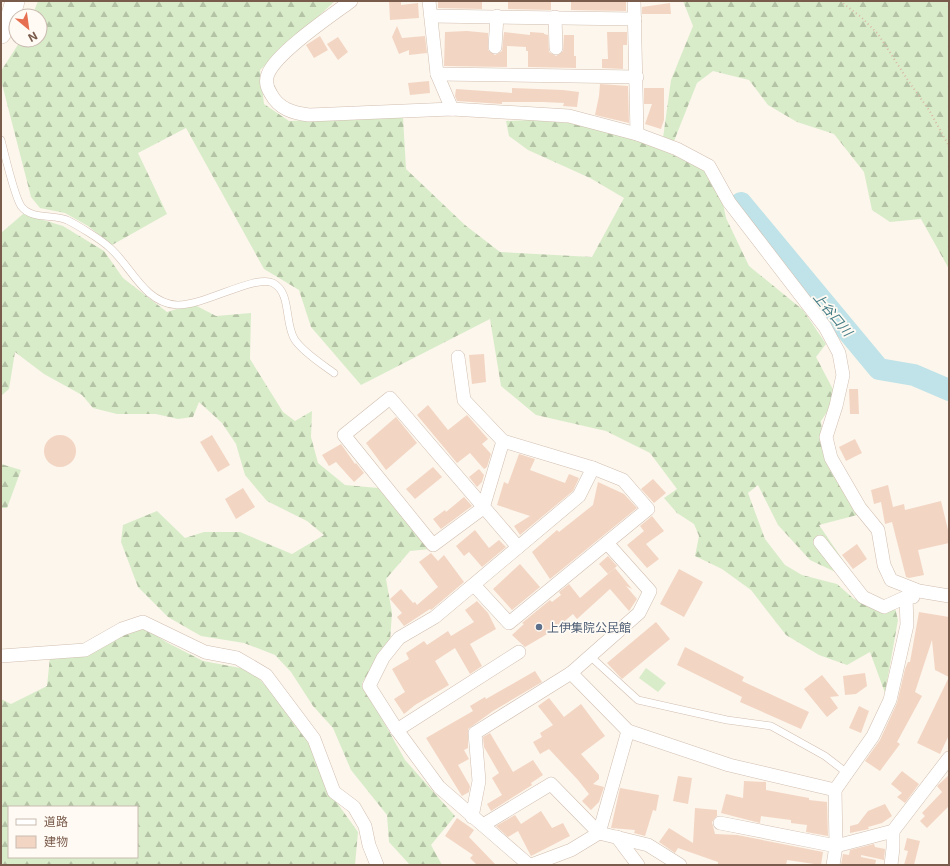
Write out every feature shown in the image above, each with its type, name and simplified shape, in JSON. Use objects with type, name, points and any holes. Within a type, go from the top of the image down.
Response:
[{"type":"main road","points":[[1,34],[10,18],[15,1]]},
{"type":"street","points":[[351,1],[306,35],[272,67],[268,74],[266,83],[272,97],[278,104],[287,110],[309,115],[452,108],[569,116],[637,134],[677,150],[709,166],[730,202],[825,328],[839,353],[843,375],[836,406],[826,437],[831,458],[860,508],[878,530],[884,565],[891,580],[919,591],[949,597]]},
{"type":"street","points":[[429,1],[437,74],[452,108]]},
{"type":"street","points":[[634,1],[637,134]]},
{"type":"street","points":[[431,16],[634,19]]},
{"type":"street","points":[[495,47],[498,16]]},
{"type":"street","points":[[555,18],[556,48]]},
{"type":"street","points":[[437,74],[636,77]]},
{"type":"street","points":[[458,357],[464,400],[503,441],[592,468],[623,480],[648,509],[509,623],[474,585]]},
{"type":"street","points":[[503,441],[482,508],[433,544],[344,435],[390,398],[482,508],[518,547]]},
{"type":"street","points":[[592,468],[579,496],[435,617],[400,638],[383,658],[369,686],[396,730],[439,787],[472,817],[530,865],[571,850],[599,833],[628,731]]},
{"type":"street","points":[[820,542],[863,597],[884,606],[906,597],[949,597]]},
{"type":"street","points":[[472,817],[480,781],[474,733],[571,673],[591,657],[639,613],[650,590],[607,544]]},
{"type":"street","points":[[833,865],[836,846],[835,790],[873,736],[890,700],[907,625],[906,597]]},
{"type":"street","points":[[1,656],[85,650],[122,629],[143,622],[204,652],[237,658],[266,675],[314,739],[334,792],[354,807],[366,826],[369,845],[377,865]]},
{"type":"street","points":[[396,730],[519,652]]},
{"type":"street","points":[[571,673],[628,731],[729,765],[835,790]]},
{"type":"street","points":[[891,865],[893,831],[949,758]]},
{"type":"street","points":[[483,825],[551,784],[599,833],[648,845],[680,865]]},
{"type":"street","points":[[720,823],[836,846],[893,831]]},
{"type":"street","points":[[617,837],[638,865]]},
{"type":"lane","points":[[1,140],[21,207],[29,213],[66,220],[110,248],[134,279],[158,299],[167,304],[179,305],[205,301],[255,282],[266,281],[273,283],[280,288],[284,295],[289,327],[295,340],[334,374]]},
{"type":"lane","points":[[591,657],[638,700],[727,720],[771,726],[825,756],[847,773]]},
{"type":"path","points":[[840,1],[861,16],[878,34],[929,110],[949,146]]},
{"type":"green space","points":[[38,1],[335,1],[260,70],[264,104],[289,121],[403,117],[406,169],[465,225],[500,252],[592,257],[624,198],[590,178],[528,150],[509,136],[506,121],[531,120],[570,123],[619,135],[652,145],[706,171],[720,189],[726,218],[749,266],[803,310],[826,344],[816,357],[837,397],[821,421],[824,455],[857,515],[819,525],[849,569],[846,577],[810,560],[778,525],[758,485],[748,493],[765,539],[785,565],[802,575],[837,584],[854,599],[873,604],[894,604],[898,620],[885,693],[870,652],[847,665],[819,655],[786,635],[751,590],[722,569],[695,556],[699,536],[694,524],[677,513],[664,498],[677,489],[650,453],[606,431],[536,415],[501,386],[490,319],[361,385],[311,327],[299,290],[264,269],[186,128],[138,153],[167,214],[112,245],[88,226],[65,213],[40,208],[31,197],[1,80],[1,71],[16,48],[48,48],[48,8],[35,8]]},
{"type":"green space","points":[[683,1],[949,1],[949,269],[921,219],[890,222],[872,210],[864,172],[834,134],[797,122],[768,105],[749,80],[713,71],[697,83],[674,141],[663,138],[671,80],[693,26]]},
{"type":"green space","points":[[23,214],[63,226],[104,251],[123,278],[167,312],[193,304],[216,316],[251,313],[250,359],[283,412],[295,421],[312,411],[311,437],[318,463],[345,485],[378,488],[430,549],[410,551],[386,579],[392,613],[390,641],[362,683],[405,760],[455,816],[431,845],[442,865],[410,865],[389,842],[387,815],[351,770],[333,728],[313,706],[291,672],[275,655],[244,643],[201,636],[168,617],[138,587],[121,542],[123,525],[157,511],[185,538],[204,532],[240,532],[292,554],[324,535],[307,521],[267,501],[245,475],[236,444],[222,423],[199,402],[193,417],[178,419],[156,414],[117,414],[93,408],[82,395],[44,374],[15,352],[9,389],[1,396],[1,233]]},
{"type":"green space","points":[[1,464],[21,470],[7,508],[1,508]]},
{"type":"green space","points":[[144,628],[168,643],[203,661],[251,670],[293,715],[319,762],[327,789],[358,832],[355,865],[1,865],[1,699],[11,704],[47,686],[50,657]]},
{"type":"green space","points":[[646,668],[666,683],[658,692],[639,678]]},
{"type":"building","points":[[389,1],[401,1],[401,5],[418,3],[419,18],[390,20]]},
{"type":"building","points":[[438,1],[482,1],[482,9],[438,8]]},
{"type":"building","points":[[508,1],[551,2],[551,10],[508,9]]},
{"type":"building","points":[[571,1],[626,1],[626,11],[571,10]]},
{"type":"building","points":[[670,3],[671,14],[642,14],[642,7]]},
{"type":"building","points":[[397,26],[402,38],[425,36],[427,53],[409,55],[409,50],[399,54],[392,37]]},
{"type":"building","points":[[467,31],[488,33],[488,50],[495,55],[502,51],[504,32],[530,35],[530,32],[544,33],[548,35],[549,52],[556,56],[563,51],[564,35],[574,35],[574,56],[576,56],[576,68],[528,67],[528,51],[526,51],[526,47],[507,46],[507,67],[444,66],[445,32]]},
{"type":"building","points":[[607,32],[627,32],[627,45],[623,45],[623,69],[602,68],[602,59],[608,59]]},
{"type":"building","points":[[320,36],[328,50],[314,58],[306,45]]},
{"type":"building","points":[[338,37],[348,52],[338,60],[327,44]]},
{"type":"building","points":[[429,81],[430,93],[410,95],[408,83]]},
{"type":"building","points":[[600,84],[628,86],[629,123],[595,115]]},
{"type":"building","points":[[512,88],[579,92],[577,107],[563,106],[564,103],[502,102],[502,104],[457,101],[455,96],[456,89],[512,93]]},
{"type":"building","points":[[644,88],[664,88],[664,120],[661,129],[645,124],[652,104],[644,104]]},
{"type":"building","points":[[484,354],[486,382],[472,384],[469,355]]},
{"type":"building","points":[[849,389],[858,389],[859,414],[850,414]]},
{"type":"building","points":[[428,405],[448,430],[467,415],[488,439],[482,444],[491,454],[487,467],[484,469],[470,453],[457,463],[417,415]]},
{"type":"building","points":[[396,417],[417,443],[386,470],[366,443]]},
{"type":"building","points":[[57,435],[63,435],[73,442],[76,451],[75,457],[69,464],[63,467],[57,467],[47,460],[44,454],[44,448],[51,438]]},
{"type":"building","points":[[212,435],[230,465],[218,472],[200,442]]},
{"type":"building","points":[[855,439],[862,453],[846,461],[839,447]]},
{"type":"building","points":[[341,444],[355,464],[356,463],[364,473],[354,482],[336,462],[329,466],[322,455]]},
{"type":"building","points":[[519,454],[535,459],[530,470],[565,483],[569,474],[579,478],[573,491],[520,535],[514,526],[530,516],[497,505],[504,482],[508,484]]},
{"type":"building","points":[[433,467],[442,477],[415,499],[406,489]]},
{"type":"building","points":[[479,469],[484,475],[482,482],[477,487],[469,477]]},
{"type":"building","points":[[653,479],[666,493],[654,503],[641,489]]},
{"type":"building","points":[[598,482],[624,494],[637,508],[550,579],[532,552],[557,530],[559,532],[593,505]]},
{"type":"building","points":[[888,485],[893,507],[904,504],[905,510],[941,501],[949,534],[949,543],[918,550],[924,575],[909,578],[906,577],[892,522],[885,524],[881,502],[874,504],[871,490]]},
{"type":"building","points":[[243,488],[255,507],[236,519],[225,499]]},
{"type":"building","points":[[464,497],[472,506],[441,529],[433,519],[445,510],[446,512]]},
{"type":"building","points":[[652,516],[664,531],[646,544],[659,559],[647,568],[627,545],[644,531],[640,526]]},
{"type":"building","points":[[475,530],[489,548],[499,540],[506,547],[482,567],[469,552],[464,556],[456,546]]},
{"type":"building","points":[[857,544],[867,559],[853,569],[842,555]]},
{"type":"building","points":[[431,553],[438,561],[444,555],[464,582],[431,610],[430,609],[404,626],[397,617],[402,613],[390,599],[401,589],[413,603],[415,602],[417,605],[438,587],[419,562]]},
{"type":"building","points":[[608,556],[617,566],[608,574],[599,564]]},
{"type":"building","points":[[520,564],[540,587],[512,610],[493,589]]},
{"type":"building","points":[[615,568],[632,589],[626,586],[637,599],[629,611],[610,589],[577,619],[573,614],[554,630],[525,647],[512,635],[524,624],[522,623],[550,600],[552,602],[561,595],[559,592],[569,584],[580,598]]},
{"type":"building","points":[[679,569],[703,582],[684,617],[660,604]]},
{"type":"building","points":[[477,601],[488,613],[496,629],[470,644],[482,666],[470,674],[455,648],[435,661],[449,685],[415,705],[404,714],[394,699],[405,692],[392,669],[409,659],[406,653],[424,641],[427,645],[448,631],[451,636],[474,622],[465,610]]},
{"type":"building","points":[[919,612],[949,617],[949,677],[935,670],[932,640],[915,692],[922,696],[897,742],[900,744],[880,771],[865,761],[880,740],[897,703],[905,669],[908,662],[910,662]]},
{"type":"building","points":[[656,622],[670,639],[622,679],[607,663]]},
{"type":"building","points":[[685,647],[744,677],[742,681],[809,712],[801,729],[740,702],[742,697],[677,665]]},
{"type":"building","points":[[535,671],[542,682],[493,711],[468,729],[468,748],[464,750],[469,759],[458,765],[470,786],[469,792],[462,796],[426,738],[473,711],[470,706],[485,697],[486,699]]},
{"type":"building","points":[[865,673],[867,686],[856,694],[845,695],[843,676]]},
{"type":"building","points":[[822,675],[839,696],[830,697],[838,708],[827,717],[804,689]]},
{"type":"building","points":[[949,677],[949,735],[940,754],[917,743]]},
{"type":"building","points":[[549,698],[564,717],[581,704],[605,736],[581,754],[599,775],[599,779],[593,784],[604,787],[599,802],[591,810],[582,801],[589,794],[578,780],[549,749],[540,754],[533,742],[542,737],[540,733],[553,725],[538,706]]},
{"type":"building","points":[[859,706],[869,711],[861,733],[849,728]]},
{"type":"building","points":[[490,733],[513,772],[533,760],[543,775],[531,783],[532,785],[491,811],[487,804],[502,795],[492,778],[499,773],[484,747],[483,737]]},
{"type":"building","points":[[902,771],[919,784],[905,803],[897,797],[902,793],[891,784]]},
{"type":"building","points":[[949,775],[949,806],[927,828],[920,821],[925,816],[922,813],[942,792],[937,786]]},
{"type":"building","points":[[678,776],[692,778],[688,804],[673,801]]},
{"type":"building","points":[[744,781],[766,782],[766,790],[809,798],[809,800],[827,802],[828,836],[806,832],[807,825],[791,823],[791,820],[761,816],[760,823],[721,813],[726,794],[743,798]]},
{"type":"building","points":[[620,788],[659,795],[656,811],[653,810],[645,836],[634,833],[635,830],[611,828]]},
{"type":"building","points":[[885,804],[892,816],[882,823],[868,827],[869,829],[850,833],[850,826],[858,824],[868,811]]},
{"type":"building","points":[[695,808],[717,810],[717,816],[712,822],[715,834],[737,835],[823,852],[821,865],[787,860],[786,865],[718,865],[718,862],[678,848],[675,853],[659,842],[669,828],[693,843]]},
{"type":"building","points":[[541,811],[552,828],[563,823],[570,836],[531,856],[518,831],[508,837],[496,826],[515,815],[521,824]]},
{"type":"building","points":[[457,818],[474,830],[469,837],[496,865],[477,865],[470,858],[473,855],[445,836]]},
{"type":"building","points":[[907,838],[920,841],[914,865],[904,865],[908,851],[904,850]]},
{"type":"building","points":[[874,844],[875,847],[885,849],[884,860],[861,855],[861,857],[876,860],[875,865],[841,865],[843,854],[849,855],[850,850]]},
{"type":"waterway","name":"上谷口川","points":[[741,203],[879,369],[914,375],[949,390]]},
{"type":"place","name":"上伊集院公民館","points":[[539,627]]}]
